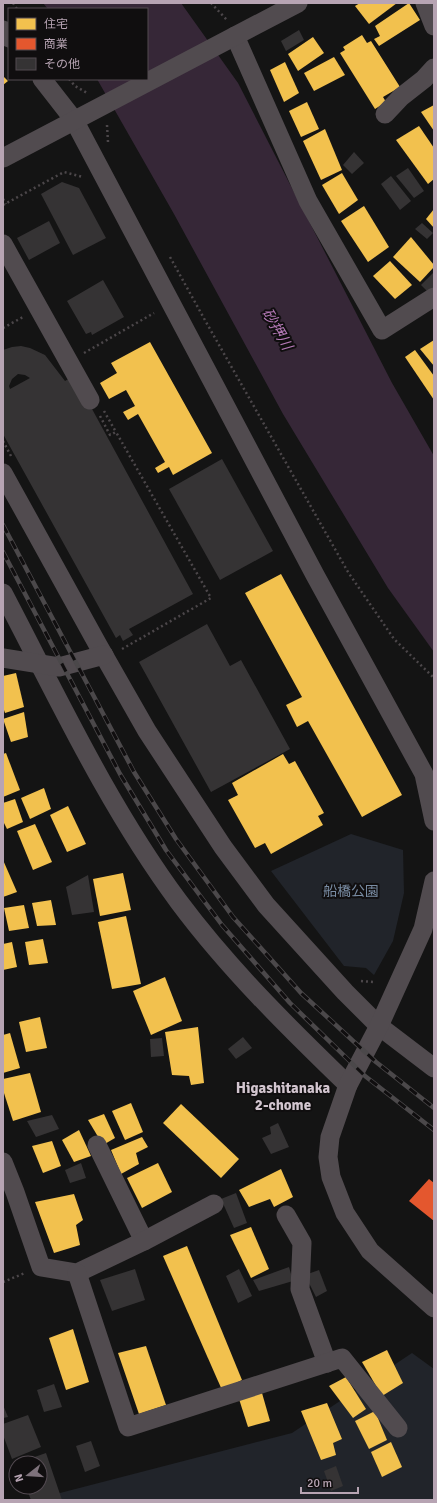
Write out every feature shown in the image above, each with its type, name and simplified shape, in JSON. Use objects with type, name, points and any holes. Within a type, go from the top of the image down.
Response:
[{"type":"street","points":[[148,73],[228,33],[298,3]]},
{"type":"street","points":[[426,3],[434,26]]},
{"type":"street","points":[[228,33],[308,201],[382,330],[434,297]]},
{"type":"street","points":[[385,114],[434,68]]},
{"type":"street","points":[[43,80],[74,120],[315,575],[424,774],[434,822]]},
{"type":"street","points":[[3,158],[74,120],[94,100],[134,80]]},
{"type":"street","points":[[3,244],[95,402]]},
{"type":"street","points":[[3,473],[110,653],[147,731],[223,847],[266,904],[345,992],[379,1026],[434,1068]]},
{"type":"street","points":[[3,593],[79,742],[130,831],[179,902],[226,961],[290,1029],[348,1085]]},
{"type":"street","points":[[3,658],[59,667],[110,653]]},
{"type":"street","points":[[434,881],[423,929],[379,1026],[348,1085],[330,1138],[328,1157],[331,1177],[345,1213],[370,1251],[434,1308]]},
{"type":"street","points":[[97,1145],[144,1241]]},
{"type":"street","points":[[3,1162],[15,1192],[40,1267],[77,1273],[144,1241],[214,1204]]},
{"type":"street","points":[[286,1215],[302,1243],[300,1289],[327,1363]]},
{"type":"street","points":[[77,1273],[128,1427],[342,1358],[398,1428]]},
{"type":"path","points":[[210,3],[228,33]]},
{"type":"path","points":[[70,80],[75,86],[94,100]]},
{"type":"path","points":[[107,125],[108,146]]},
{"type":"path","points":[[3,198],[5,205],[64,172],[88,179]]},
{"type":"path","points":[[169,255],[348,572],[394,639],[434,678]]},
{"type":"path","points":[[82,354],[157,311]]},
{"type":"path","points":[[95,402],[116,432],[210,598],[110,653]]},
{"type":"path","points":[[106,427],[110,435],[116,432]]},
{"type":"path","points":[[355,980],[374,982]]},
{"type":"green space","name":"船橋公園","points":[[351,834],[403,850],[404,893],[393,941],[374,975],[366,968],[344,966],[271,871]]},
{"type":"green space","points":[[412,1353],[434,1369],[434,1500],[33,1500],[292,1433]]},
{"type":"water","name":"砂押川","points":[[43,3],[181,3],[238,83],[392,383],[434,456],[434,652],[388,588],[283,414],[174,214],[98,80],[148,80],[148,8],[47,8]]},
{"type":"building: 住宅","points":[[360,3],[397,3],[369,24],[355,6]]},
{"type":"building: 住宅","points":[[409,3],[420,20],[379,46],[374,39],[380,36],[375,26]]},
{"type":"building: 住宅","points":[[362,35],[367,43],[371,41],[400,87],[383,97],[386,102],[375,109],[340,53],[345,50],[343,47]]},
{"type":"building: 住宅","points":[[313,37],[324,53],[298,71],[288,54]]},
{"type":"building: 住宅","points":[[334,57],[345,75],[314,91],[304,73]]},
{"type":"building: 住宅","points":[[285,62],[299,93],[284,102],[270,70]]},
{"type":"building: 住宅","points":[[3,76],[8,81],[3,85]]},
{"type":"building: 住宅","points":[[307,102],[319,129],[301,137],[289,111]]},
{"type":"building: 住宅","points":[[434,105],[434,131],[421,112]]},
{"type":"building: 住宅","points":[[419,126],[434,148],[434,179],[428,184],[396,140]]},
{"type":"building: 住宅","points":[[325,129],[342,170],[321,180],[303,141]]},
{"type":"building: 住宅","points":[[342,173],[358,200],[339,214],[322,185]]},
{"type":"building: 住宅","points":[[364,206],[389,247],[368,262],[341,221]]},
{"type":"building: 住宅","points":[[434,209],[434,228],[426,219]]},
{"type":"building: 住宅","points":[[411,237],[434,265],[434,267],[420,282],[393,257]]},
{"type":"building: 住宅","points":[[390,261],[412,285],[395,299],[373,276]]},
{"type":"building: 住宅","points":[[434,340],[434,366],[420,349]]},
{"type":"building: 住宅","points":[[150,342],[212,453],[173,475],[169,467],[158,473],[155,468],[165,462],[138,414],[128,420],[123,412],[135,406],[126,390],[109,399],[100,383],[117,373],[111,363]]},
{"type":"building: 住宅","points":[[415,350],[434,376],[434,400],[405,357]]},
{"type":"building: 住宅","points":[[281,574],[402,795],[362,817],[308,721],[297,727],[286,705],[302,697],[245,593]]},
{"type":"building: 住宅","points":[[16,673],[24,707],[5,713],[3,707],[3,676]]},
{"type":"building: 住宅","points":[[24,712],[28,737],[11,742],[3,719]]},
{"type":"building: 住宅","points":[[6,753],[20,790],[3,797],[3,754]]},
{"type":"building: 住宅","points":[[283,754],[289,764],[295,761],[324,813],[318,816],[323,825],[271,854],[265,843],[255,848],[228,800],[238,795],[232,783]]},
{"type":"building: 住宅","points":[[44,788],[51,809],[30,819],[21,798]]},
{"type":"building: 住宅","points":[[15,799],[23,822],[7,829],[3,821],[3,803]]},
{"type":"building: 住宅","points":[[68,806],[86,844],[67,852],[50,815]]},
{"type":"building: 住宅","points":[[35,824],[52,862],[33,870],[17,831]]},
{"type":"building: 住宅","points":[[3,860],[17,892],[3,897]]},
{"type":"building: 住宅","points":[[123,873],[131,910],[100,916],[93,879]]},
{"type":"building: 住宅","points":[[51,900],[56,925],[37,926],[32,903]]},
{"type":"building: 住宅","points":[[24,905],[29,928],[9,931],[4,908]]},
{"type":"building: 住宅","points":[[126,916],[141,984],[112,989],[98,922]]},
{"type":"building: 住宅","points":[[43,939],[48,963],[29,965],[25,942]]},
{"type":"building: 住宅","points":[[12,942],[17,967],[3,970],[3,944]]},
{"type":"building: 住宅","points":[[165,977],[182,1021],[151,1035],[133,991]]},
{"type":"building: 住宅","points":[[40,1017],[47,1048],[26,1052],[19,1022]]},
{"type":"building: 住宅","points":[[198,1027],[204,1083],[191,1085],[189,1076],[172,1075],[165,1032]]},
{"type":"building: 住宅","points":[[10,1033],[20,1068],[3,1073],[3,1035]]},
{"type":"building: 住宅","points":[[30,1073],[41,1112],[13,1121],[3,1090],[3,1079]]},
{"type":"building: 住宅","points":[[131,1103],[143,1132],[125,1140],[112,1111]]},
{"type":"building: 住宅","points":[[181,1104],[239,1159],[221,1178],[163,1123]]},
{"type":"building: 住宅","points":[[104,1114],[115,1138],[103,1145],[88,1120]]},
{"type":"building: 住宅","points":[[79,1130],[91,1156],[74,1162],[62,1140]]},
{"type":"building: 住宅","points":[[142,1137],[148,1147],[136,1153],[139,1164],[121,1174],[111,1150]]},
{"type":"building: 住宅","points":[[52,1141],[61,1166],[43,1173],[32,1146]]},
{"type":"building: 住宅","points":[[158,1163],[172,1192],[142,1208],[127,1178]]},
{"type":"building: 住宅","points":[[281,1169],[293,1197],[274,1207],[270,1199],[249,1207],[239,1190]]},
{"type":"building: 住宅","points":[[74,1194],[83,1220],[76,1225],[80,1245],[54,1253],[35,1202]]},
{"type":"building: 住宅","points":[[251,1227],[269,1269],[251,1278],[230,1235]]},
{"type":"building: 住宅","points":[[187,1246],[242,1380],[222,1390],[163,1256]]},
{"type":"building: 住宅","points":[[73,1329],[89,1382],[66,1390],[49,1338]]},
{"type":"building: 住宅","points":[[146,1346],[166,1405],[139,1414],[118,1353]]},
{"type":"building: 住宅","points":[[387,1350],[403,1383],[382,1396],[362,1362]]},
{"type":"building: 住宅","points":[[346,1377],[366,1409],[353,1418],[329,1386]]},
{"type":"building: 住宅","points":[[262,1393],[270,1421],[248,1427],[239,1399]]},
{"type":"building: 住宅","points":[[327,1403],[342,1439],[333,1443],[336,1455],[321,1460],[301,1411]]},
{"type":"building: 住宅","points":[[375,1411],[387,1440],[369,1449],[355,1421]]},
{"type":"building: 住宅","points":[[391,1442],[402,1467],[382,1477],[371,1452]]},
{"type":"building: 商業","points":[[429,1179],[434,1183],[434,1221],[409,1201]]},
{"type":"building: その他","points":[[299,30],[304,40],[286,51],[281,41]]},
{"type":"building: その他","points":[[354,152],[364,163],[352,174],[343,165]]},
{"type":"building: その他","points":[[408,168],[424,191],[414,198],[396,176]]},
{"type":"building: その他","points":[[391,176],[411,201],[400,210],[381,184]]},
{"type":"building: その他","points":[[62,182],[79,188],[106,238],[73,255],[41,194]]},
{"type":"building: その他","points":[[49,221],[60,243],[29,260],[17,238]]},
{"type":"building: その他","points":[[422,223],[433,233],[427,239],[415,229]]},
{"type":"building: その他","points":[[434,272],[434,292],[431,295],[421,285]]},
{"type":"building: その他","points":[[103,280],[124,317],[92,335],[91,332],[86,334],[67,301]]},
{"type":"building: その他","points":[[21,346],[30,348],[45,355],[65,381],[74,376],[193,594],[129,629],[133,635],[123,641],[120,635],[116,638],[3,434],[3,350]],"holes":[[[18,374],[25,375],[30,378],[10,389],[9,386],[12,379]]]},
{"type":"building: その他","points":[[222,459],[273,551],[220,580],[169,489]]},
{"type":"building: その他","points":[[207,624],[230,666],[241,660],[290,749],[211,792],[139,662]]},
{"type":"building: その他","points":[[88,875],[94,912],[72,915],[66,887]]},
{"type":"building: その他","points":[[243,1037],[252,1048],[236,1059],[228,1049]]},
{"type":"building: その他","points":[[162,1038],[164,1056],[151,1057],[150,1039]]},
{"type":"building: その他","points":[[52,1115],[59,1129],[36,1137],[27,1121]]},
{"type":"building: その他","points":[[278,1123],[289,1147],[271,1154],[262,1138],[271,1134],[270,1127]]},
{"type":"building: その他","points":[[81,1163],[86,1178],[70,1183],[65,1170]]},
{"type":"building: その他","points":[[236,1193],[247,1223],[234,1228],[221,1199]]},
{"type":"building: その他","points":[[289,1267],[293,1281],[259,1291],[253,1280]]},
{"type":"building: その他","points":[[135,1269],[145,1300],[112,1311],[100,1280]]},
{"type":"building: その他","points":[[239,1269],[252,1296],[238,1303],[226,1276]]},
{"type":"building: その他","points":[[319,1270],[327,1291],[316,1297],[305,1275]]},
{"type":"building: その他","points":[[54,1384],[62,1407],[44,1412],[37,1390]]},
{"type":"building: その他","points":[[3,1405],[8,1417],[3,1418]]},
{"type":"building: その他","points":[[28,1415],[41,1447],[22,1455],[10,1455],[3,1435],[3,1424]]},
{"type":"building: その他","points":[[91,1441],[100,1466],[85,1472],[76,1446]]},
{"type":"building: その他","points":[[48,1459],[62,1500],[31,1500],[29,1495],[48,1495]]},
{"type":"building: その他","points":[[336,1466],[343,1486],[331,1491],[324,1471]]},
{"type":"railway","points":[[3,525],[134,772],[176,839],[233,917],[301,993],[376,1062],[434,1108]]},
{"type":"railway","points":[[3,552],[120,774],[166,850],[222,925],[290,1003],[365,1076],[434,1130]]},
{"type":"district","name":"Higashitanaka 2-chome","points":[[283,1096]]}]
